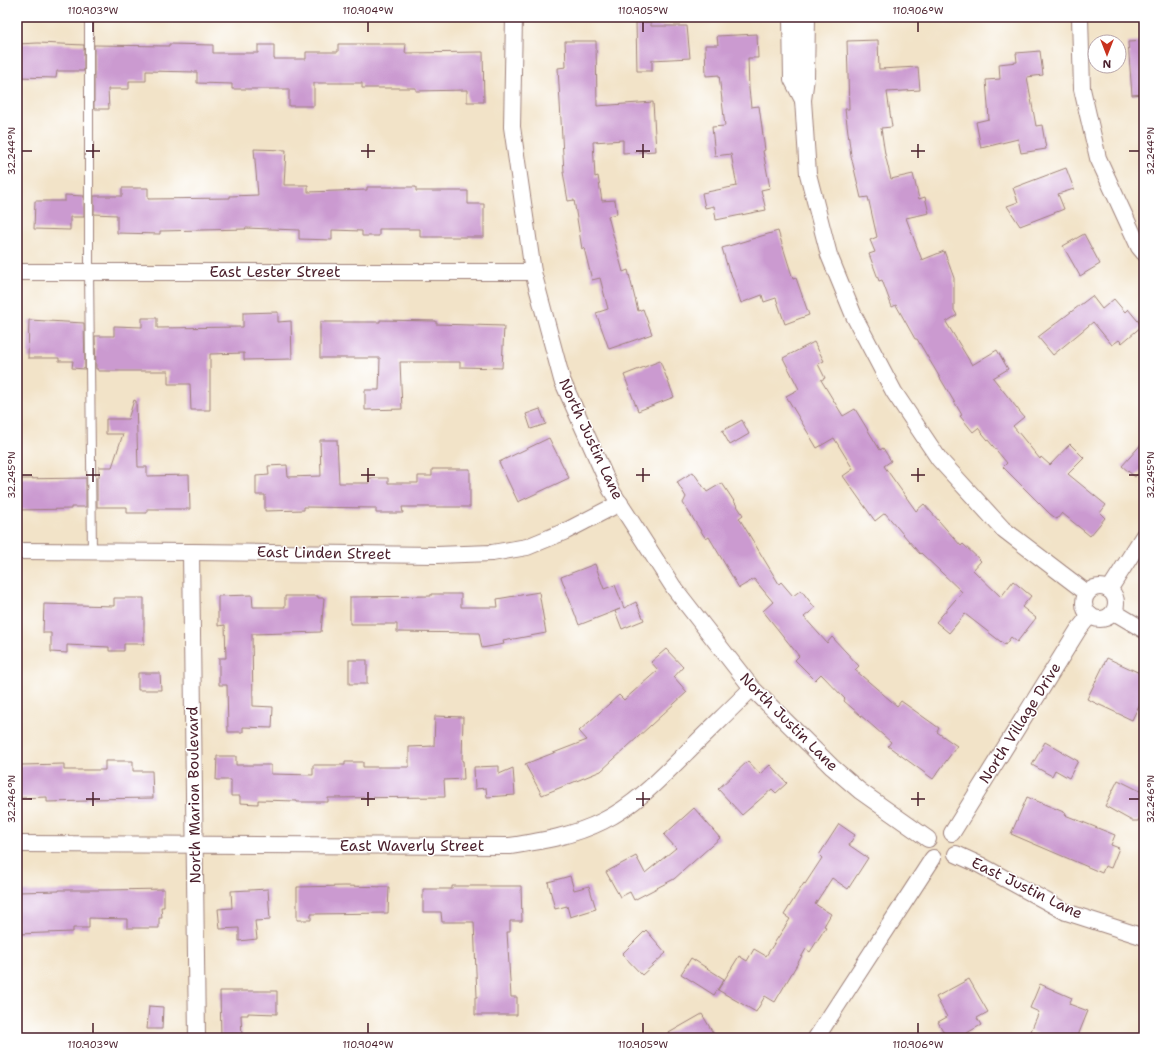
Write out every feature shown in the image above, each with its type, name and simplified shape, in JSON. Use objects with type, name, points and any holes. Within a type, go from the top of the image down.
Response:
[{"type":"street","name":"North Justin Lane","points":[[514,17],[512,127],[533,272],[562,380],[611,490],[674,588],[752,688],[832,766],[860,791],[928,839]]},
{"type":"street","points":[[791,17],[792,79],[803,100]]},
{"type":"street","points":[[807,17],[806,78],[803,100],[808,174],[829,255],[854,316],[894,392],[939,459],[1004,528],[1087,593]]},
{"type":"street","points":[[1080,17],[1082,90],[1098,158],[1139,247],[1144,253]]},
{"type":"street","name":"East Lester Street","points":[[17,272],[533,272]]},
{"type":"street","name":"East Linden Street","points":[[17,551],[436,555],[492,554],[527,547],[566,532],[620,503]]},
{"type":"street","points":[[1109,590],[1144,535]]},
{"type":"street","name":"North Marion Boulevard","points":[[191,552],[197,1038]]},
{"type":"street","points":[[1098,587],[1103,587],[1109,590],[1115,597],[1116,602],[1114,612],[1105,618],[1100,619],[1090,615],[1084,606],[1087,593],[1093,588],[1098,587]]},
{"type":"street","points":[[1114,612],[1144,630]]},
{"type":"street","name":"North Village Drive","points":[[952,833],[1078,630],[1090,615]]},
{"type":"street","name":"East Waverly Street","points":[[17,844],[510,846],[548,840],[581,831],[604,821],[632,803],[668,771],[752,688]]},
{"type":"street","points":[[940,830],[945,830],[952,833],[959,844],[956,854],[948,860],[938,860],[933,858],[928,849],[928,839],[931,834],[940,830]]},
{"type":"street","name":"East Justin Lane","points":[[956,854],[980,865],[1066,912],[1144,937]]},
{"type":"street","points":[[816,1038],[933,858]]},
{"type":"lane","points":[[89,17],[88,271],[92,552]]},
{"type":"building","points":[[636,22],[651,22],[651,26],[687,26],[690,58],[652,60],[652,71],[637,71]]},
{"type":"building","points":[[757,34],[758,58],[748,58],[749,89],[751,107],[759,106],[765,150],[763,151],[770,188],[761,190],[766,210],[716,220],[714,206],[705,208],[702,193],[737,186],[731,154],[715,156],[712,127],[725,126],[719,75],[706,76],[705,45],[718,45],[717,36]]},
{"type":"building","points":[[878,40],[879,69],[918,67],[920,90],[887,92],[892,127],[881,128],[891,179],[913,174],[919,199],[925,197],[929,213],[906,218],[922,260],[944,251],[954,278],[954,310],[957,315],[946,322],[972,365],[997,350],[1008,369],[993,378],[1024,417],[1013,426],[1040,459],[1041,457],[1050,465],[1070,444],[1084,458],[1068,474],[1106,505],[1100,513],[1105,518],[1090,536],[1062,513],[1057,519],[1050,514],[1003,467],[1007,463],[978,428],[973,432],[960,416],[962,415],[917,339],[915,339],[896,305],[892,307],[882,280],[879,281],[869,254],[875,252],[870,240],[877,237],[868,197],[861,198],[851,156],[845,109],[849,109],[847,41]]},
{"type":"building","points":[[565,41],[596,41],[597,106],[653,102],[656,151],[623,153],[623,140],[593,142],[595,177],[598,176],[602,201],[615,200],[617,214],[608,216],[623,272],[628,270],[638,311],[643,309],[652,334],[609,349],[596,313],[608,309],[600,278],[592,280],[584,248],[582,249],[574,200],[568,201],[563,172],[558,68],[566,67]]},
{"type":"building","points":[[1144,41],[1144,94],[1132,95],[1128,42]]},
{"type":"building","points":[[38,43],[84,45],[84,71],[57,71],[56,78],[17,77],[17,44]]},
{"type":"building","points":[[169,44],[213,45],[213,53],[258,53],[258,45],[274,45],[274,59],[306,59],[306,52],[338,52],[338,44],[406,44],[405,53],[483,52],[484,102],[467,102],[467,90],[416,91],[416,88],[362,88],[362,83],[314,83],[314,106],[289,106],[289,89],[232,89],[232,84],[197,83],[197,72],[146,71],[146,81],[129,81],[129,89],[108,89],[109,109],[94,109],[94,45],[169,46]]},
{"type":"building","points":[[1040,51],[1043,75],[1027,77],[1036,126],[1042,125],[1046,149],[1021,153],[1018,139],[981,148],[976,122],[989,119],[986,80],[1000,79],[999,64],[1017,62],[1016,53]]},
{"type":"building","points":[[254,149],[286,150],[284,185],[308,185],[308,192],[367,190],[367,187],[416,187],[416,191],[468,191],[468,204],[484,204],[484,237],[420,237],[420,229],[379,229],[379,236],[362,236],[362,231],[332,230],[332,240],[299,239],[299,230],[245,228],[246,229],[160,231],[160,234],[117,233],[117,215],[94,214],[94,196],[122,196],[122,188],[148,188],[148,199],[230,198],[230,196],[258,195]]},
{"type":"building","points":[[1066,168],[1074,189],[1058,194],[1064,209],[1020,226],[1007,206],[1018,202],[1013,188]]},
{"type":"building","points":[[65,195],[84,196],[84,217],[70,217],[70,230],[34,229],[35,201],[65,201]]},
{"type":"building","points":[[778,231],[793,279],[796,278],[809,315],[785,324],[776,298],[764,302],[762,295],[741,303],[730,271],[729,272],[722,248]]},
{"type":"building","points":[[1084,234],[1100,264],[1080,276],[1063,246]]},
{"type":"building","points":[[1092,296],[1102,309],[1114,299],[1125,312],[1128,309],[1142,326],[1122,343],[1119,340],[1112,345],[1093,322],[1053,355],[1038,337]]},
{"type":"building","points":[[278,312],[278,322],[291,321],[292,359],[244,360],[244,353],[210,354],[210,410],[191,410],[190,384],[168,384],[168,371],[98,371],[98,369],[96,369],[95,336],[114,336],[114,326],[142,327],[142,318],[157,318],[157,328],[243,327],[243,313]]},
{"type":"building","points":[[29,320],[84,323],[85,369],[72,368],[73,361],[59,361],[59,358],[28,358]]},
{"type":"building","points":[[380,320],[436,321],[436,324],[504,326],[502,368],[460,367],[460,362],[400,362],[402,409],[365,410],[365,390],[379,390],[380,358],[320,358],[320,322],[380,322]]},
{"type":"building","points":[[814,342],[824,361],[818,364],[825,378],[821,380],[843,416],[855,409],[880,450],[883,448],[891,461],[884,466],[916,511],[924,504],[961,546],[963,544],[981,561],[973,570],[1001,597],[1013,581],[1031,596],[1022,607],[1036,618],[1017,642],[1011,637],[1005,645],[965,614],[949,633],[936,622],[962,592],[921,553],[920,554],[885,513],[875,521],[843,476],[853,469],[834,438],[817,448],[786,396],[799,389],[783,358]]},
{"type":"building","points":[[660,361],[674,397],[638,411],[624,375]]},
{"type":"building","points":[[134,400],[136,401],[138,467],[147,467],[147,476],[189,475],[190,509],[147,509],[147,513],[127,513],[127,507],[97,507],[97,478],[99,478],[99,467],[112,467],[123,434],[106,434],[106,419],[128,419]]},
{"type":"building","points":[[540,409],[546,424],[531,429],[526,414]]},
{"type":"building","points":[[742,420],[749,434],[730,445],[722,431]]},
{"type":"building","points":[[549,438],[569,478],[518,502],[499,462]]},
{"type":"building","points":[[320,440],[337,440],[339,483],[369,483],[369,478],[388,478],[388,483],[418,483],[418,476],[432,476],[432,469],[470,469],[470,507],[402,507],[403,513],[376,513],[376,508],[304,507],[304,510],[265,511],[265,495],[256,495],[256,476],[269,475],[268,466],[287,465],[288,477],[321,476]]},
{"type":"building","points":[[1144,441],[1144,467],[1135,477],[1122,466]]},
{"type":"building","points":[[693,472],[707,492],[722,483],[743,515],[739,518],[779,584],[781,582],[793,596],[801,590],[815,608],[804,617],[827,643],[832,637],[859,666],[855,670],[897,706],[901,701],[939,728],[937,732],[957,746],[933,779],[888,746],[891,742],[844,701],[845,699],[821,674],[815,680],[795,660],[799,656],[763,611],[773,602],[754,579],[739,588],[709,537],[706,539],[683,503],[686,497],[677,482]]},
{"type":"building","points":[[86,478],[86,507],[71,507],[71,509],[17,510],[17,479]]},
{"type":"building","points":[[595,564],[604,589],[615,585],[624,608],[636,602],[644,620],[622,629],[615,611],[620,609],[579,625],[561,577]]},
{"type":"building","points":[[539,592],[546,633],[503,641],[504,644],[482,648],[479,633],[397,632],[397,624],[350,624],[350,597],[461,594],[461,607],[498,607],[497,599]]},
{"type":"building","points":[[252,595],[253,607],[285,607],[285,596],[318,596],[318,598],[324,598],[321,632],[252,634],[253,706],[273,707],[272,728],[243,727],[243,732],[228,732],[227,685],[219,685],[219,658],[226,658],[225,625],[218,626],[218,596]]},
{"type":"building","points":[[114,598],[144,598],[144,644],[124,644],[124,651],[109,651],[109,647],[67,645],[67,653],[51,652],[51,633],[43,633],[44,604],[114,606]]},
{"type":"building","points":[[666,649],[683,667],[674,677],[687,692],[601,771],[542,795],[525,764],[587,740],[579,731],[619,695],[624,700],[658,670],[651,662]]},
{"type":"building","points":[[1107,658],[1144,675],[1144,695],[1132,720],[1087,699]]},
{"type":"building","points":[[349,660],[367,660],[367,684],[349,684]]},
{"type":"building","points":[[138,673],[160,673],[161,690],[138,690]]},
{"type":"building","points":[[435,716],[463,717],[462,761],[464,779],[444,780],[445,797],[328,798],[328,802],[258,800],[258,804],[240,803],[240,796],[231,796],[231,780],[216,780],[217,756],[236,756],[236,765],[271,765],[271,774],[313,775],[313,765],[345,765],[345,762],[363,762],[363,767],[409,767],[409,747],[434,746]]},
{"type":"building","points":[[1045,742],[1078,761],[1069,778],[1055,770],[1052,776],[1032,765]]},
{"type":"building","points":[[105,761],[133,761],[133,771],[152,771],[153,798],[87,799],[87,801],[47,802],[47,797],[17,798],[17,767],[21,765],[64,764],[64,770],[105,770]]},
{"type":"building","points":[[748,761],[760,774],[770,765],[787,783],[776,793],[772,789],[742,815],[718,789]]},
{"type":"building","points":[[499,766],[499,774],[513,768],[515,795],[487,797],[486,788],[475,789],[474,767]]},
{"type":"building","points":[[1118,780],[1144,793],[1144,810],[1138,821],[1132,821],[1105,806]]},
{"type":"building","points":[[1027,797],[1066,813],[1065,815],[1115,835],[1111,845],[1119,848],[1111,868],[1105,866],[1102,873],[1011,834]]},
{"type":"building","points":[[694,808],[720,838],[674,879],[634,900],[630,892],[620,897],[606,872],[636,856],[645,873],[676,848],[664,835]]},
{"type":"building","points":[[839,824],[855,835],[849,845],[868,858],[848,889],[832,878],[815,904],[831,914],[824,926],[826,927],[810,952],[806,949],[775,1002],[765,996],[756,1012],[718,990],[739,956],[747,961],[754,949],[766,956],[790,919],[784,915],[822,858],[819,855]]},
{"type":"building","points":[[570,876],[574,890],[589,886],[596,909],[570,917],[567,906],[555,909],[548,882]]},
{"type":"building","points":[[452,886],[521,886],[522,921],[510,921],[510,932],[507,932],[511,997],[517,997],[517,1015],[475,1015],[475,997],[477,997],[474,922],[442,922],[441,912],[423,912],[423,889],[452,889]]},
{"type":"building","points":[[297,887],[389,887],[388,913],[311,914],[311,920],[297,920]]},
{"type":"building","points":[[164,889],[164,907],[161,907],[162,918],[159,918],[159,928],[127,928],[127,919],[89,918],[89,928],[73,928],[73,932],[17,934],[17,892]]},
{"type":"building","points":[[268,889],[270,920],[255,921],[257,939],[239,941],[239,928],[220,929],[218,909],[232,908],[231,891]]},
{"type":"building","points":[[646,930],[666,953],[642,975],[622,954]]},
{"type":"building","points":[[691,958],[724,979],[714,995],[681,974]]},
{"type":"building","points":[[969,979],[988,1012],[977,1018],[981,1025],[958,1038],[947,1038],[938,1022],[947,1017],[936,997]]},
{"type":"building","points":[[1040,984],[1072,998],[1069,1004],[1088,1011],[1077,1038],[1047,1038],[1031,1031],[1039,1012],[1030,1008]]},
{"type":"building","points":[[220,991],[277,991],[277,1014],[248,1013],[248,1015],[241,1015],[242,1038],[221,1038]]},
{"type":"building","points":[[149,1006],[163,1007],[162,1029],[147,1029]]},
{"type":"building","points":[[702,1014],[716,1038],[660,1038]]}]
